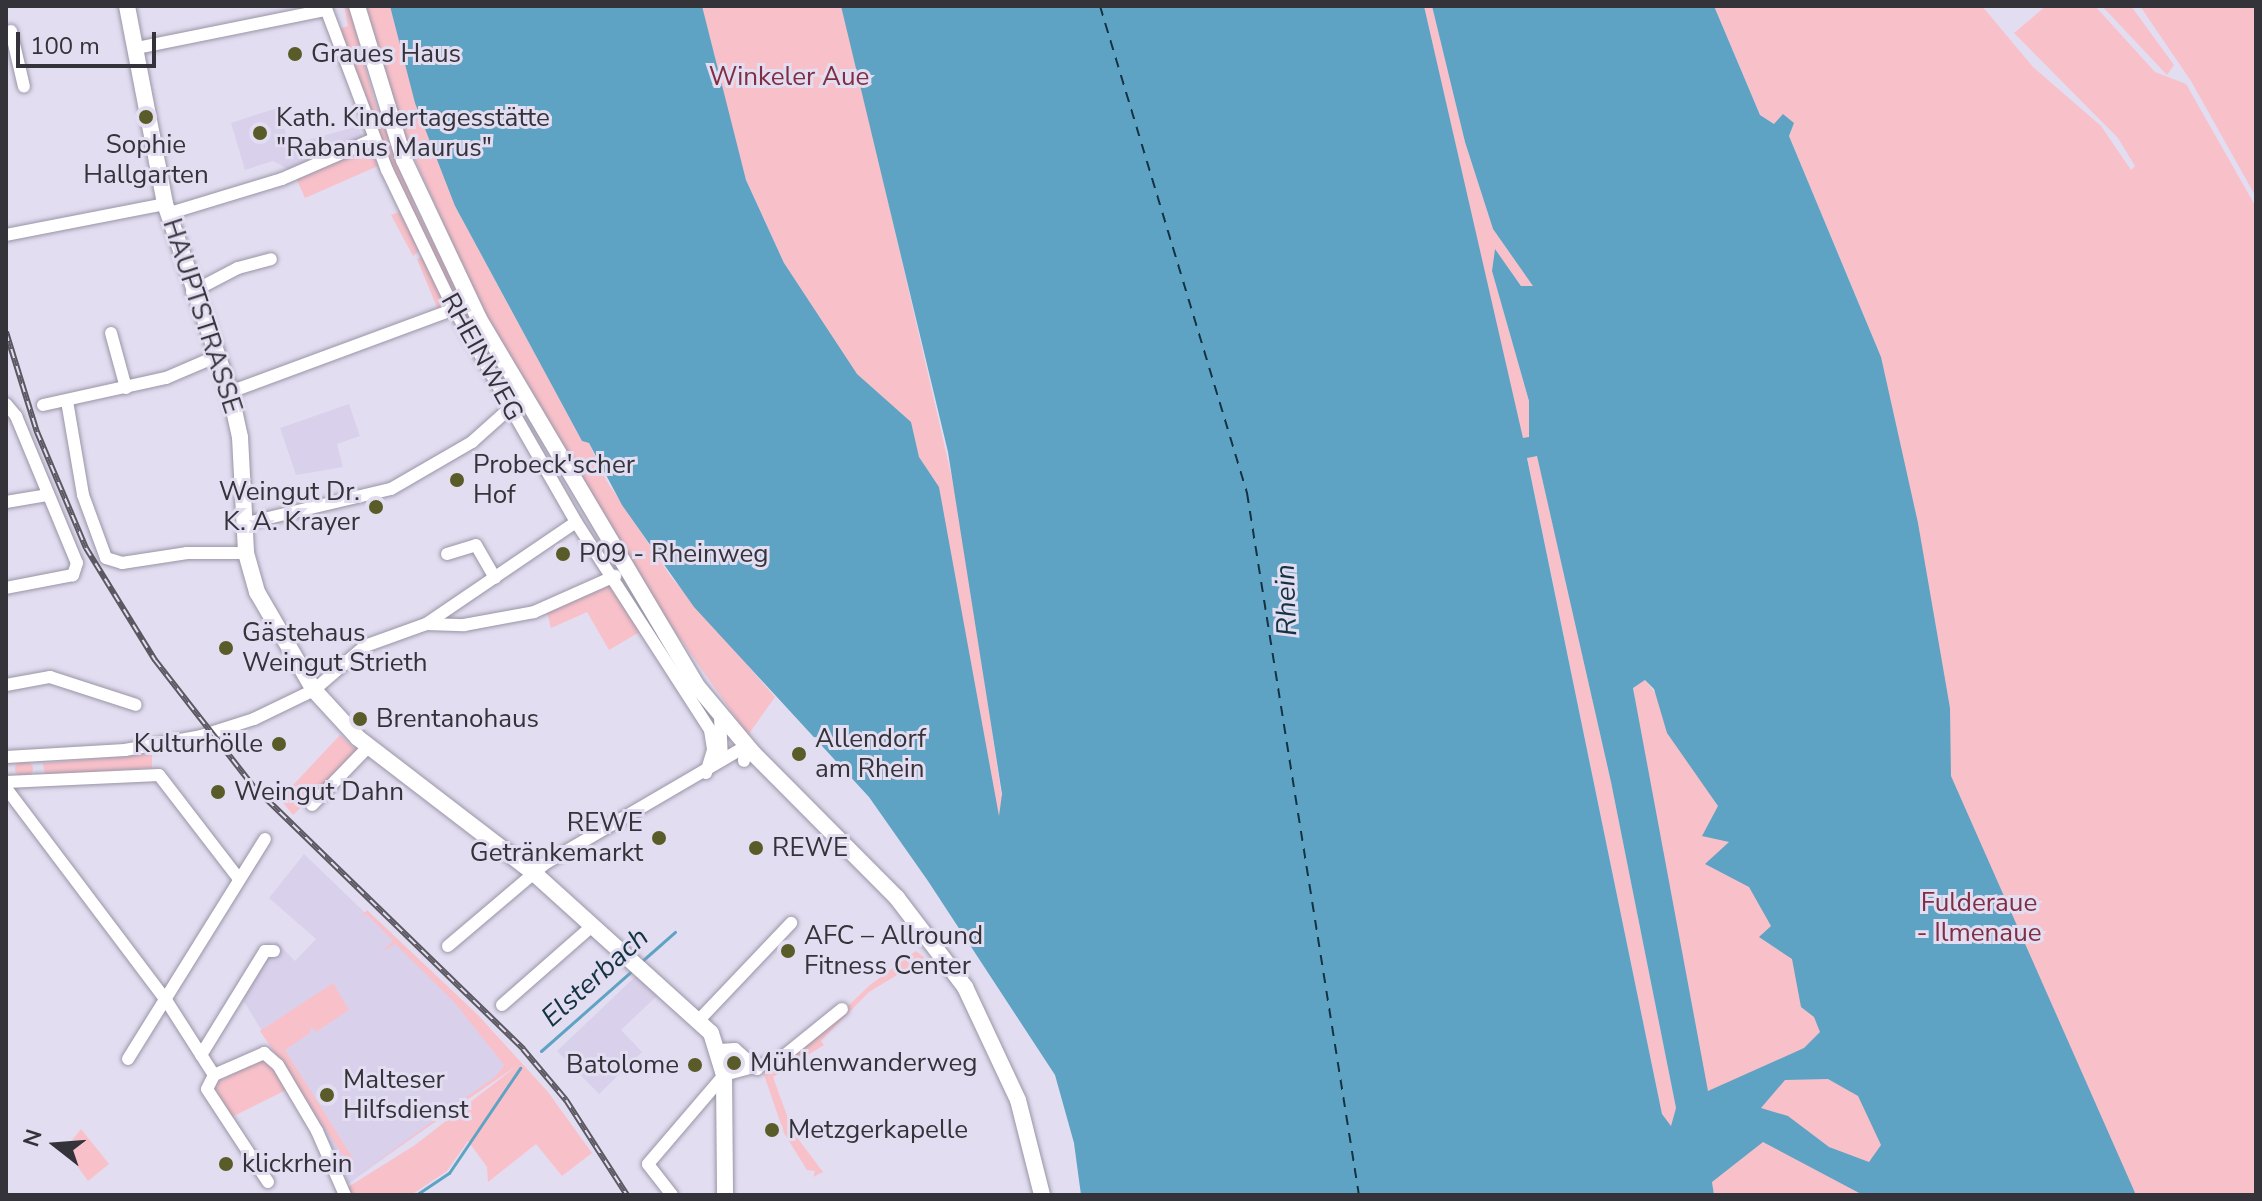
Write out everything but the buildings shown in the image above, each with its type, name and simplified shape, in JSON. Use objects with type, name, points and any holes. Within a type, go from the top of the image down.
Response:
[{"type":"main road","name":"HAUPTSTRASSE","points":[[127,6],[167,208],[192,292],[230,392],[247,523],[246,553],[257,592],[314,690],[368,747],[535,874],[699,1020],[720,1050],[724,1075],[725,1195]]},
{"type":"main road","points":[[357,6],[392,128],[461,287],[679,658],[745,754],[766,767],[897,898],[965,987],[1018,1100],[1042,1195]]},
{"type":"street","points":[[137,48],[326,8]]},
{"type":"street","name":"RHEINWEG","points":[[326,8],[374,139],[454,309],[576,522],[615,576],[710,730],[714,767]]},
{"type":"street","points":[[11,31],[24,87]]},
{"type":"street","points":[[6,74],[20,71]]},
{"type":"street","points":[[6,235],[167,208],[282,179],[374,139]]},
{"type":"street","points":[[192,292],[238,268],[271,259]]},
{"type":"street","points":[[230,392],[454,309]]},
{"type":"street","points":[[111,333],[126,388]]},
{"type":"street","points":[[43,405],[126,388],[215,357]]},
{"type":"street","points":[[67,401],[89,516],[100,548],[117,563],[246,553]]},
{"type":"street","points":[[247,523],[391,489],[472,442],[510,408]]},
{"type":"street","points":[[6,588],[73,575],[77,556],[7,409]]},
{"type":"street","points":[[6,502],[48,495]]},
{"type":"street","points":[[6,757],[125,750],[201,736],[254,719],[314,690],[365,646],[426,624],[576,522]]},
{"type":"street","points":[[447,554],[476,545],[495,578]]},
{"type":"street","points":[[426,624],[464,625],[534,612],[615,576]]},
{"type":"street","points":[[6,685],[50,677],[136,705]]},
{"type":"street","points":[[714,767],[720,716]]},
{"type":"street","points":[[312,805],[368,747]]},
{"type":"street","points":[[448,946],[535,874],[714,767],[745,754]]},
{"type":"street","points":[[6,782],[159,775],[239,879]]},
{"type":"street","points":[[6,788],[166,1000],[214,1075]]},
{"type":"street","points":[[128,1059],[265,839]]},
{"type":"street","points":[[699,1020],[791,923]]},
{"type":"street","points":[[502,1005],[593,925]]},
{"type":"street","points":[[201,1055],[265,951],[274,951]]},
{"type":"street","points":[[672,1195],[648,1164],[724,1075],[757,1069],[795,1051],[842,1009]]},
{"type":"street","points":[[720,1050],[735,1049],[757,1069]]},
{"type":"street","points":[[268,1182],[207,1089],[214,1075],[255,1055],[271,1057],[317,1131],[345,1195]]},
{"type":"shaded area","name":"Kath. Kindertagesstätte \"Rabanus Maurus\"","points":[[277,108],[290,145],[358,126],[363,140],[292,171],[273,161],[245,170],[231,123]]},
{"type":"shaded area","points":[[349,404],[360,436],[337,444],[343,467],[296,475],[280,428]]},
{"type":"shaded area","points":[[304,854],[513,1055],[494,1080],[348,1184],[340,1159],[240,995],[276,941],[295,961],[316,939],[269,898]]},
{"type":"shaded area","points":[[637,975],[659,994],[621,1030],[642,1052],[599,1094],[557,1051]]},
{"type":"green space","points":[[344,6],[349,6],[374,99],[417,211],[514,401],[465,319],[389,169],[336,30],[348,26]]},
{"type":"green space","points":[[366,6],[390,6],[455,206],[582,441],[589,443],[606,480],[671,577],[775,697],[748,735],[667,620],[477,299],[404,135]]},
{"type":"green space","name":"Winkeler Aue","points":[[698,6],[843,6],[958,504],[1006,825],[998,827],[954,587],[784,263],[746,180]]},
{"type":"green space","points":[[1424,6],[1432,6],[1465,142],[1493,229],[1534,287],[1522,287],[1495,250],[1492,271],[1529,401],[1529,438],[1523,438],[1519,429]]},
{"type":"green space","name":"Fulderaue - Ilmenaue","points":[[1714,6],[1982,6],[2033,67],[2101,126],[2131,170],[2135,166],[2118,138],[2014,33],[2046,6],[2095,6],[2155,72],[2186,84],[2256,207],[2256,1195],[1714,1195],[1633,687],[1645,680],[1656,694],[1881,357],[1789,136],[1794,123],[1774,124],[1760,115]]},
{"type":"green space","points":[[2102,6],[2131,6],[2174,65],[2167,75]]},
{"type":"green space","points":[[2140,6],[2256,6],[2256,197],[2191,81]]},
{"type":"green space","points":[[370,147],[378,166],[305,198],[296,178]]},
{"type":"green space","points":[[399,212],[422,249],[413,256],[391,215]]},
{"type":"green space","points":[[425,256],[446,307],[438,310],[417,259]]},
{"type":"green space","points":[[1537,455],[1611,782],[1676,1108],[1671,1127],[1662,1114],[1527,457]]},
{"type":"green space","points":[[616,583],[643,630],[609,650],[587,612],[551,628],[547,612]]},
{"type":"green space","points":[[340,735],[359,753],[293,815],[280,799]]},
{"type":"green space","points":[[152,754],[152,768],[45,775],[43,763]]},
{"type":"green space","points":[[24,760],[33,769],[24,778],[15,769]]},
{"type":"green space","points":[[367,910],[478,1015],[548,1092],[592,1153],[562,1176],[536,1144],[488,1182],[487,1167],[468,1141],[447,1171],[411,1195],[351,1195],[348,1187],[415,1145],[518,1065],[353,1178],[496,1076],[504,1065],[454,1002],[395,944],[380,953],[393,941],[366,914],[359,919]]},
{"type":"green space","points":[[916,951],[925,958],[869,992],[821,1041],[824,1045],[773,1077],[793,1132],[823,1172],[813,1177],[815,1171],[807,1170],[784,1133],[763,1072],[797,1054],[870,985]]},
{"type":"green space","points":[[333,983],[349,1010],[316,1032],[311,1026],[310,1033],[285,1050],[354,1160],[348,1163],[260,1031]]},
{"type":"green space","points":[[258,1061],[269,1062],[288,1089],[230,1118],[214,1084]]},
{"type":"green space","points":[[81,1129],[109,1164],[88,1181],[65,1149]]},
{"type":"water","name":"Rhein","points":[[390,6],[702,6],[746,180],[784,263],[857,374],[911,422],[919,457],[939,487],[999,816],[1002,794],[948,452],[841,6],[1424,6],[1523,438],[1529,437],[1529,401],[1492,271],[1495,249],[1521,286],[1533,286],[1493,229],[1465,142],[1432,6],[1714,6],[1760,115],[1774,124],[1783,114],[1794,123],[1789,136],[1881,357],[1918,523],[1950,708],[1951,776],[2136,1195],[1863,1195],[1763,1142],[1712,1182],[1714,1195],[1081,1195],[1074,1143],[1055,1075],[869,797],[694,607],[622,505],[589,443],[582,441],[455,206],[415,103]],"holes":[[[1537,456],[1611,782],[1676,1108],[1671,1126],[1662,1114],[1527,458]],[[1645,680],[1654,689],[1667,733],[1718,806],[1702,836],[1729,842],[1705,864],[1749,887],[1771,926],[1759,937],[1792,959],[1801,1007],[1814,1017],[1820,1032],[1804,1048],[1708,1091],[1633,688]],[[1828,1079],[1858,1096],[1881,1145],[1869,1162],[1829,1147],[1788,1116],[1761,1108],[1785,1080]]]},
{"type":"waterway","name":"Elsterbach","points":[[642,961],[675,932]]},
{"type":"waterway","name":"Elsterbach","points":[[541,1051],[634,969]]},
{"type":"waterway","name":"Elsterbach","points":[[416,1195],[449,1173],[520,1068]]},
{"type":"ferry route","points":[[1100,6],[1247,493],[1359,1195]]},
{"type":"railway","points":[[6,332],[37,432],[86,548],[155,660],[254,787],[523,1049],[566,1100],[627,1195]]},
{"type":"place","name":"Graues Haus","points":[[295,54]]},
{"type":"place","name":"Sophie Hallgarten","points":[[146,117]]},
{"type":"place","name":"Kath. Kindertagesstätte \"Rabanus Maurus\"","points":[[260,133]]},
{"type":"place","name":"Probeck'scher Hof","points":[[457,480]]},
{"type":"place","name":"Weingut Dr. K. A. Krayer","points":[[376,507]]},
{"type":"place","name":"P09 - Rheinweg","points":[[563,554]]},
{"type":"place","name":"Gästehaus Weingut Strieth","points":[[226,648]]},
{"type":"place","name":"Brentanohaus","points":[[360,719]]},
{"type":"place","name":"Kulturhölle","points":[[279,744]]},
{"type":"place","name":"Allendorf am Rhein","points":[[799,754]]},
{"type":"place","name":"Weingut Dahn","points":[[218,792]]},
{"type":"place","name":"REWE Getränkemarkt","points":[[659,838]]},
{"type":"place","name":"REWE","points":[[756,848]]},
{"type":"place","name":"AFC – Allround Fitness Center","points":[[788,951]]},
{"type":"place","name":"Mühlenwanderweg","points":[[734,1063]]},
{"type":"place","name":"Batolome","points":[[695,1065]]},
{"type":"place","name":"Malteser Hilfsdienst","points":[[327,1095]]},
{"type":"place","name":"Metzgerkapelle","points":[[772,1130]]},
{"type":"place","name":"klickrhein","points":[[226,1164]]}]
